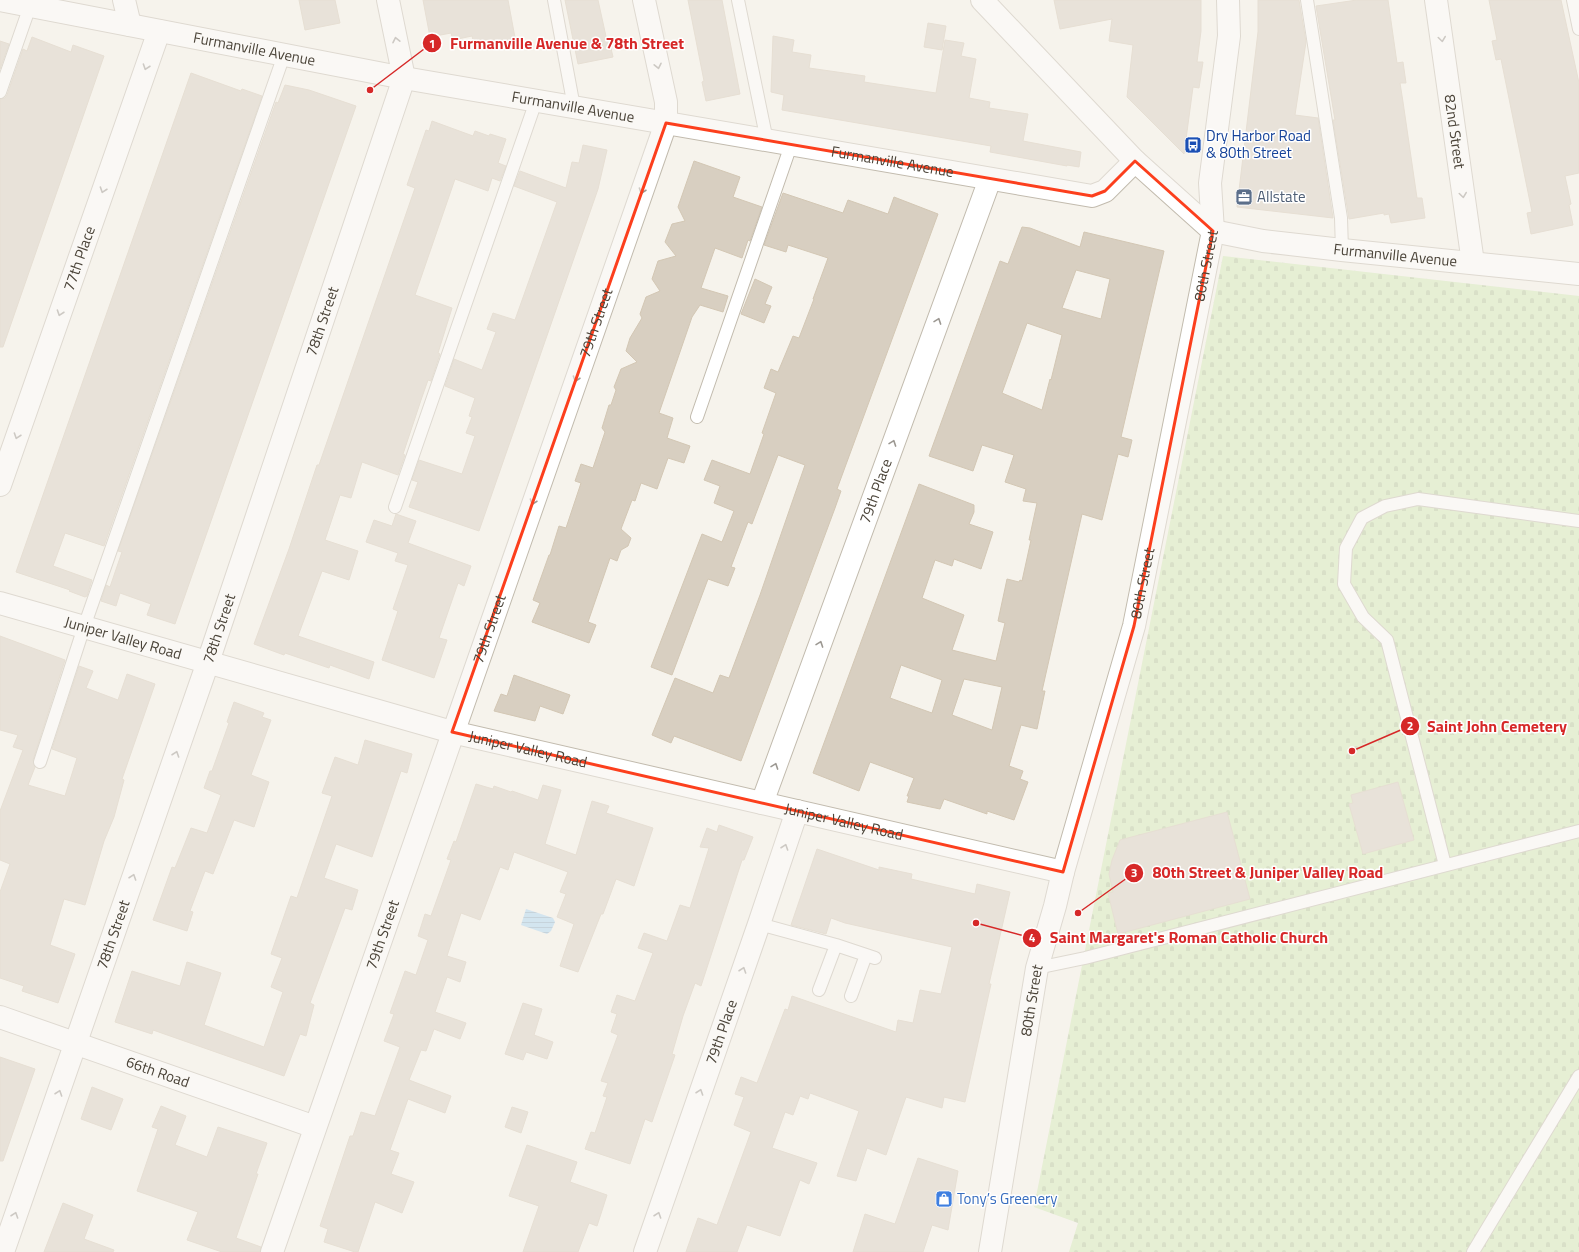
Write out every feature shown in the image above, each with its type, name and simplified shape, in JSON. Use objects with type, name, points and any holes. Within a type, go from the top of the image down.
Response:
[{"type":"street","name":"Furmanville Avenue","points":[[0,0],[404,78],[1092,196],[1105,191],[1135,161]]},
{"type":"street","points":[[124,0],[130,25]]},
{"type":"street","points":[[388,0],[404,78]]},
{"type":"street","name":"79th Street","points":[[272,1252],[452,732],[666,123],[666,102],[644,0]]},
{"type":"street","name":"80th Street","points":[[982,0],[1135,161],[1213,231],[1134,626],[1062,872],[1055,906],[1037,968],[990,1252]]},
{"type":"street","points":[[1213,231],[1210,183],[1228,36],[1228,0]]},
{"type":"street","name":"82nd Street","points":[[1436,0],[1473,262]]},
{"type":"street","name":"77th Place","points":[[0,485],[158,30]]},
{"type":"street","name":"78th Street","points":[[2,1252],[208,662],[404,78]]},
{"type":"street","name":"79th Place","points":[[762,803],[990,179]]},
{"type":"street","name":"Furmanville Avenue","points":[[1213,231],[1255,240],[1579,274]]},
{"type":"street","name":"Juniper Valley Road","points":[[0,603],[452,732],[1062,872]]},
{"type":"street","name":"79th Place","points":[[645,1252],[797,811]]},
{"type":"street","name":"66th Road","points":[[0,1017],[315,1127]]},
{"type":"lane","points":[[554,0],[574,107]]},
{"type":"lane","points":[[738,0],[767,141]]},
{"type":"lane","points":[[1307,0],[1341,218],[1342,250]]},
{"type":"lane","points":[[1573,0],[1579,29]]},
{"type":"lane","points":[[0,92],[30,6]]},
{"type":"lane","points":[[40,762],[84,627],[284,55]]},
{"type":"lane","points":[[395,507],[536,101]]},
{"type":"lane","points":[[697,417],[791,145]]},
{"type":"lane","points":[[1446,866],[1387,640],[1363,617],[1344,584],[1346,548],[1362,518],[1385,506],[1418,498],[1579,521]]},
{"type":"lane","points":[[1037,968],[1079,960],[1579,831]]},
{"type":"lane","points":[[759,924],[836,945],[871,957],[851,996]]},
{"type":"lane","points":[[819,990],[836,945]]},
{"type":"lane","points":[[1473,1252],[1579,1076]]},
{"type":"highlighted area","points":[[666,123],[1092,196],[1105,191],[1135,161],[1213,231],[1134,626],[1063,872],[452,732]]},
{"type":"green space","points":[[1223,256],[1579,296],[1579,1252],[1069,1252],[1078,1223],[1034,1207]]},
{"type":"water","points":[[526,909],[553,918],[555,922],[551,931],[547,934],[521,925]]},
{"type":"building","points":[[299,0],[335,0],[340,23],[305,30]]},
{"type":"building","points":[[423,0],[508,0],[516,43],[495,48],[493,40],[474,44],[472,36],[453,40],[451,33],[430,37]]},
{"type":"building","points":[[565,0],[598,0],[607,41],[609,40],[613,57],[578,64]]},
{"type":"building","points":[[688,0],[722,0],[740,94],[706,101],[702,82],[704,81]]},
{"type":"building","points":[[1054,0],[1201,0],[1201,31],[1197,62],[1203,62],[1199,88],[1193,87],[1184,154],[1127,97],[1133,45],[1109,41],[1112,19],[1060,29]]},
{"type":"building","points":[[1258,0],[1299,0],[1306,42],[1295,115],[1318,118],[1333,218],[1237,207],[1258,32]]},
{"type":"building","points":[[1357,0],[1388,0],[1397,63],[1403,62],[1406,83],[1400,83],[1417,198],[1422,198],[1425,218],[1391,223],[1389,214],[1384,215],[1384,213],[1349,219],[1333,120],[1335,120],[1316,6]]},
{"type":"building","points":[[1489,0],[1561,0],[1579,83],[1579,173],[1565,176],[1571,204],[1569,205],[1573,225],[1531,234],[1527,213],[1532,212],[1501,59],[1496,60],[1492,41],[1497,40]]},
{"type":"building","points":[[928,23],[946,26],[942,50],[924,47]]},
{"type":"building","points":[[773,36],[794,40],[792,52],[811,55],[809,68],[865,76],[864,82],[936,93],[945,40],[964,43],[961,56],[976,59],[969,98],[990,102],[989,108],[1028,114],[1023,141],[1081,152],[1079,167],[990,152],[991,146],[782,110],[784,95],[771,92]]},
{"type":"building","points":[[32,37],[71,52],[73,45],[104,56],[3,347],[0,347],[0,99],[5,98],[7,95],[23,49],[27,51]]},
{"type":"building","points":[[0,41],[9,44],[0,69]]},
{"type":"building","points":[[191,73],[241,91],[242,89],[262,96],[104,546],[65,533],[53,566],[92,580],[87,596],[85,597],[69,591],[70,590],[16,572]]},
{"type":"building","points":[[285,85],[309,90],[356,106],[175,624],[147,615],[151,604],[120,593],[116,606],[101,601],[106,585],[110,587],[122,552],[118,551],[276,102],[278,103]]},
{"type":"building","points":[[432,121],[473,136],[475,131],[489,136],[490,134],[506,139],[498,163],[506,166],[500,181],[492,178],[488,191],[455,179],[415,295],[452,308],[431,381],[428,380],[403,454],[405,455],[398,475],[362,462],[351,498],[340,495],[325,540],[358,551],[349,580],[322,571],[298,636],[374,662],[369,679],[330,665],[329,668],[285,653],[284,655],[254,644],[289,549],[317,465],[319,465],[415,188],[407,185],[426,130],[429,131]]},
{"type":"building","points":[[583,145],[607,150],[598,189],[479,531],[409,507],[418,482],[412,480],[419,460],[462,474],[475,436],[466,433],[472,417],[469,416],[475,398],[445,386],[454,359],[482,370],[496,332],[487,329],[493,313],[515,320],[557,202],[514,186],[520,171],[566,188],[572,162],[579,163]]},
{"type":"building","points":[[694,161],[740,177],[733,197],[762,207],[750,241],[748,240],[742,258],[715,248],[701,288],[728,296],[723,312],[700,305],[692,317],[659,413],[673,418],[667,438],[690,446],[684,463],[668,458],[657,489],[641,483],[635,501],[632,500],[621,529],[631,538],[628,546],[621,550],[617,561],[610,558],[588,622],[596,625],[589,643],[532,622],[540,603],[533,600],[559,526],[566,528],[581,483],[575,481],[581,464],[593,468],[605,432],[602,428],[609,405],[611,405],[616,390],[614,387],[621,369],[637,362],[626,351],[630,338],[642,318],[640,314],[646,297],[660,291],[652,279],[658,261],[676,256],[665,242],[672,224],[685,221],[678,207]]},
{"type":"building","points":[[783,193],[843,213],[848,200],[888,214],[894,197],[938,214],[837,489],[841,491],[835,508],[741,761],[674,736],[671,743],[652,735],[675,678],[713,693],[720,675],[729,678],[760,595],[805,465],[778,455],[752,524],[748,522],[731,567],[735,568],[728,586],[708,579],[672,675],[651,667],[702,534],[722,542],[734,511],[714,503],[720,486],[704,480],[712,460],[750,474],[776,393],[764,388],[771,369],[778,372],[793,336],[799,338],[828,258],[788,245],[786,252],[764,245]]},
{"type":"building","points":[[1022,227],[1030,228],[1080,247],[1084,232],[1164,251],[1121,437],[1132,440],[1128,457],[1118,454],[1102,520],[1082,514],[1042,691],[1045,691],[1037,729],[1021,725],[1009,766],[1023,771],[1020,779],[1028,782],[1014,820],[987,811],[987,814],[944,799],[940,809],[907,802],[909,796],[907,796],[914,778],[870,762],[859,791],[813,773],[919,484],[974,505],[974,512],[969,524],[993,532],[981,569],[954,559],[952,566],[935,560],[922,598],[964,615],[952,650],[996,661],[1005,623],[998,621],[1007,579],[1019,582],[1020,580],[1022,581],[1037,503],[1023,501],[1026,489],[1005,482],[1014,455],[982,445],[973,471],[929,456],[1000,261],[1008,264]],"holes":[[[1076,270],[1110,279],[1101,319],[1062,308]],[[1027,323],[1062,335],[1042,410],[1002,393]],[[901,665],[942,680],[932,713],[890,698]],[[964,679],[1002,687],[992,730],[952,715]]]},
{"type":"building","points":[[755,279],[772,287],[765,304],[771,306],[764,323],[741,314]]},
{"type":"building","points":[[396,514],[416,521],[408,543],[471,566],[464,586],[458,583],[439,638],[447,640],[434,678],[382,660],[398,611],[393,609],[408,565],[395,561],[398,553],[366,542],[374,520],[392,526]]},
{"type":"building","points":[[0,636],[65,660],[33,760],[35,767],[28,785],[65,796],[77,758],[52,749],[79,666],[93,671],[86,688],[118,700],[127,674],[155,684],[122,779],[124,780],[114,817],[104,841],[85,905],[64,899],[50,945],[75,954],[58,1003],[22,991],[24,986],[0,978],[0,892],[10,864],[0,860],[0,811],[23,750],[13,747],[18,735],[0,730]]},
{"type":"building","points":[[514,675],[570,695],[563,714],[540,706],[535,721],[494,711],[501,694],[507,696]]},
{"type":"building","points":[[234,702],[264,713],[262,717],[271,720],[251,775],[269,782],[254,827],[234,820],[213,874],[205,871],[190,911],[193,912],[187,931],[153,920],[172,867],[175,868],[191,828],[207,833],[221,795],[204,788],[210,771],[212,771],[229,723],[227,722]]},
{"type":"building","points":[[365,740],[412,754],[407,773],[401,771],[372,857],[336,844],[324,878],[358,890],[352,910],[345,908],[310,1003],[314,1005],[306,1036],[300,1034],[284,1076],[153,1030],[152,1034],[115,1022],[132,971],[180,986],[187,962],[221,973],[204,1025],[264,1047],[283,992],[271,987],[282,958],[271,954],[291,896],[297,898],[332,796],[322,793],[335,757],[358,765]]},
{"type":"building","points":[[1398,782],[1414,840],[1363,854],[1349,804],[1353,803],[1351,795]]},
{"type":"building","points":[[476,784],[493,789],[494,786],[538,800],[543,785],[561,790],[545,844],[576,855],[592,801],[609,806],[606,813],[653,828],[634,886],[616,879],[603,914],[601,914],[578,972],[560,966],[574,924],[557,917],[566,894],[560,892],[568,872],[514,852],[508,870],[500,867],[480,920],[461,913],[447,956],[466,962],[460,982],[447,977],[435,1012],[466,1023],[460,1039],[434,1029],[426,1051],[421,1050],[409,1080],[451,1096],[445,1113],[408,1099],[390,1150],[399,1153],[391,1174],[414,1182],[402,1213],[375,1202],[358,1252],[355,1252],[324,1242],[328,1229],[320,1226],[350,1136],[353,1136],[361,1112],[375,1116],[400,1047],[384,1041],[394,1014],[390,1013],[405,971],[416,975],[428,940],[418,936],[425,914],[431,916],[451,860],[447,859],[454,841],[456,842]]},
{"type":"building","points":[[1227,812],[1250,899],[1118,934],[1108,893],[1113,892],[1109,874],[1112,860],[1120,840]]},
{"type":"building","points":[[719,825],[753,837],[744,860],[742,860],[701,986],[695,983],[683,1016],[672,1054],[675,1055],[652,1122],[645,1119],[630,1164],[585,1149],[591,1132],[595,1133],[607,1097],[603,1096],[608,1083],[601,1081],[618,1035],[611,1032],[617,1014],[611,1012],[617,995],[635,1001],[653,953],[638,948],[644,933],[667,941],[680,905],[690,908],[709,848],[700,847],[707,828],[717,832]]},
{"type":"building","points":[[817,849],[879,870],[879,867],[912,874],[911,879],[975,894],[977,884],[1010,892],[989,984],[991,984],[965,1102],[944,1097],[942,1108],[906,1097],[886,1155],[867,1148],[856,1181],[837,1176],[859,1111],[810,1093],[808,1099],[800,1096],[793,1115],[785,1112],[772,1148],[817,1163],[809,1184],[800,1180],[780,1236],[747,1225],[737,1252],[686,1252],[698,1218],[717,1225],[751,1132],[734,1125],[744,1097],[735,1094],[741,1077],[757,1083],[785,1009],[788,1010],[792,996],[896,1032],[898,1020],[913,1023],[920,990],[941,994],[952,947],[845,923],[831,918],[826,934],[791,925]]},
{"type":"building","points":[[523,1003],[542,1009],[534,1035],[553,1042],[547,1059],[526,1052],[523,1060],[505,1054]]},
{"type":"building","points":[[0,1057],[35,1069],[3,1161],[0,1161]]},
{"type":"building","points":[[92,1087],[123,1099],[111,1130],[81,1119]]},
{"type":"building","points":[[161,1106],[186,1116],[175,1145],[207,1157],[218,1127],[267,1143],[236,1238],[261,1247],[260,1252],[222,1252],[187,1240],[198,1212],[137,1191],[158,1129],[152,1127]]},
{"type":"building","points":[[512,1107],[528,1112],[521,1133],[505,1127]]},
{"type":"building","points":[[527,1145],[577,1162],[570,1182],[607,1195],[597,1226],[589,1223],[578,1252],[523,1252],[539,1206],[509,1196]]},
{"type":"building","points":[[918,1158],[958,1171],[948,1230],[932,1225],[923,1252],[853,1252],[865,1214],[895,1224]]},
{"type":"building","points":[[63,1203],[93,1215],[84,1239],[114,1250],[113,1252],[44,1252]]},
{"type":"place","name":"Furmanville Avenue & 78th Street","points":[[370,90]]},
{"type":"place","name":"Dry Harbor Road & 80th Street","points":[[1193,145]]},
{"type":"place","name":"Allstate","points":[[1244,197]]},
{"type":"place","name":"Saint John Cemetery","points":[[1352,751]]},
{"type":"place","name":"80th Street & Juniper Valley Road","points":[[1078,913]]},
{"type":"place","name":"Saint Margaret's Roman Catholic Church","points":[[976,923]]},
{"type":"place","name":"Tony’s Greenery","points":[[944,1199]]}]
